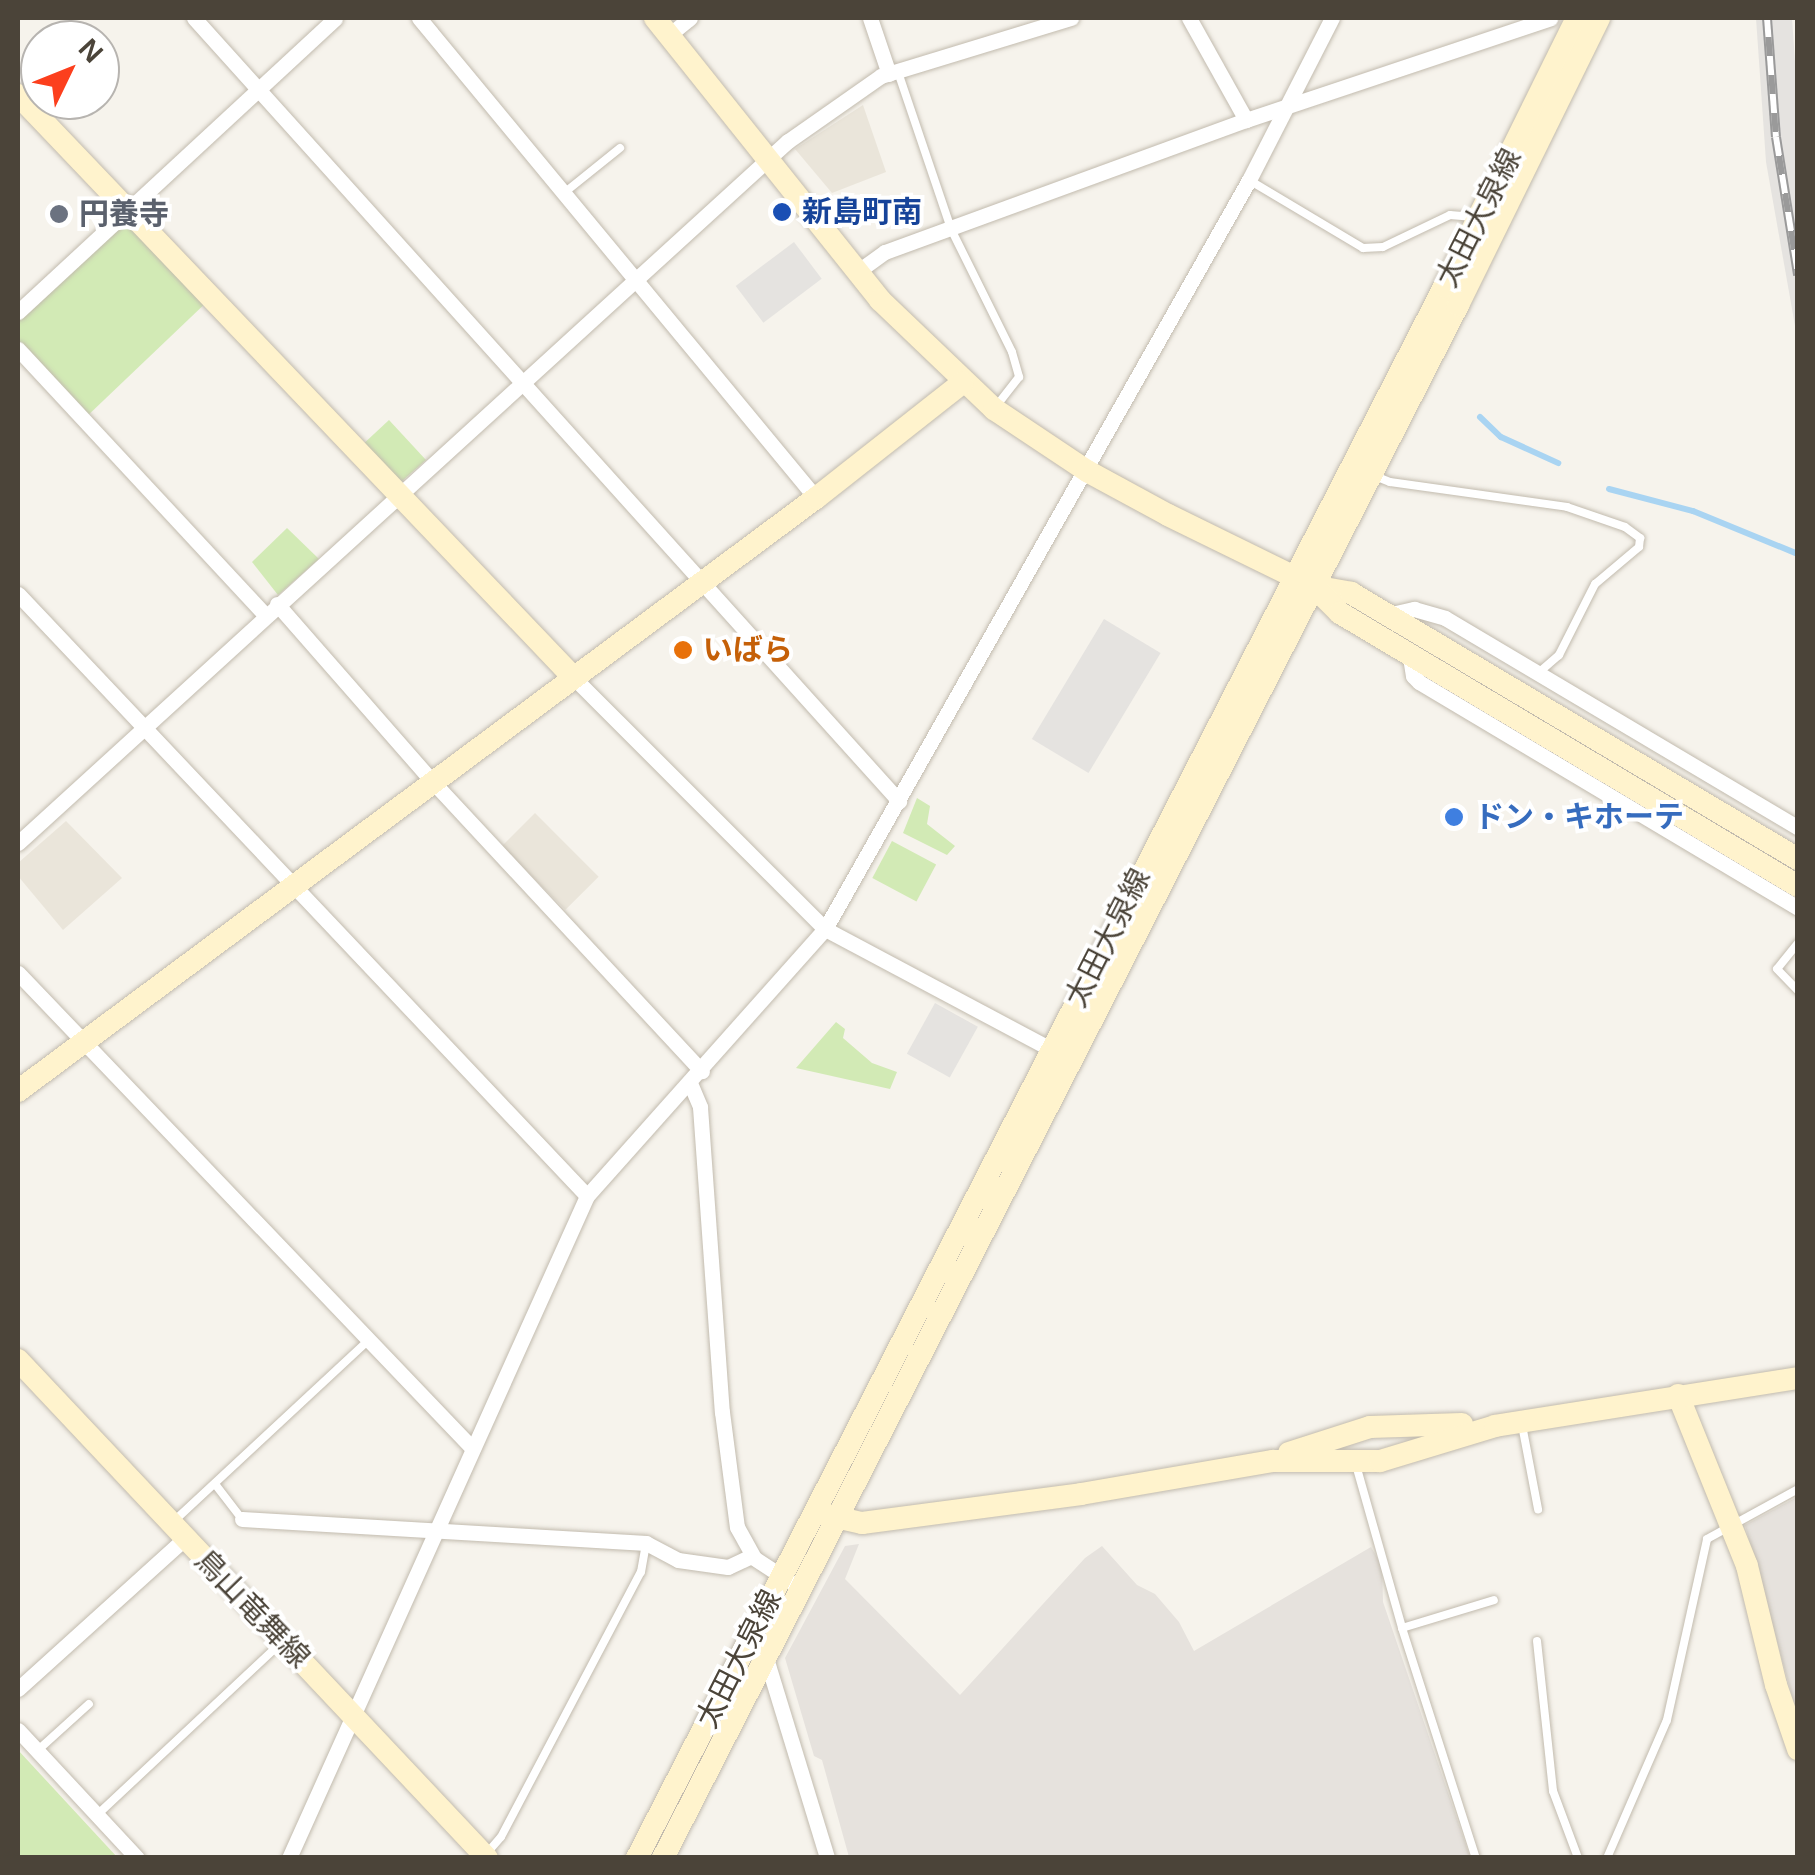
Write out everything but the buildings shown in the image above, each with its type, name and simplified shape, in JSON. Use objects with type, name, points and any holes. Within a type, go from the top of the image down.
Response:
[{"type":"street","points":[[194,18],[699,584],[899,801]]},
{"type":"street","points":[[18,312],[335,18]]},
{"type":"street","points":[[419,18],[816,498]]},
{"type":"street","points":[[690,18],[662,26],[856,272],[962,382],[994,409],[1087,471],[1304,581],[1352,592],[1798,858]]},
{"type":"street","points":[[870,18],[894,73]]},
{"type":"street","points":[[18,842],[767,158],[894,73],[1070,18]]},
{"type":"street","points":[[1189,18],[1246,120]]},
{"type":"street","points":[[289,1858],[587,1196],[825,928],[1087,471],[1249,180],[1332,18]]},
{"type":"street","points":[[856,272],[885,252],[1246,120],[1550,18]]},
{"type":"street","name":"太田大泉線","points":[[637,1858],[791,1582],[1304,581],[1577,18]]},
{"type":"street","name":"太田大泉線","points":[[1304,581],[1370,474],[1537,150],[1599,18]]},
{"type":"street","points":[[18,96],[572,676],[825,928],[1060,1054]]},
{"type":"street","points":[[18,349],[433,782],[696,1077],[727,1468],[737,1528],[752,1556],[791,1582]]},
{"type":"street","points":[[18,1090],[816,498],[962,382]]},
{"type":"street","points":[[1304,581],[1340,613],[1716,849],[1798,908]]},
{"type":"street","points":[[18,594],[587,1196]]},
{"type":"street","points":[[1387,615],[1428,610],[1798,828]]},
{"type":"street","points":[[1716,849],[1798,886]]},
{"type":"street","points":[[18,973],[472,1448]]},
{"type":"street","name":"鳥山竜舞線","points":[[18,1360],[486,1856]]},
{"type":"street","points":[[826,1514],[862,1523],[1081,1494],[1273,1461],[1370,1428],[1495,1426],[1798,1378]]},
{"type":"street","points":[[1678,1395],[1759,1604],[1776,1686],[1798,1749]]},
{"type":"street","points":[[1273,1461],[1355,1461],[1404,1456],[1495,1426]]},
{"type":"street","points":[[242,1519],[646,1543],[678,1560],[710,1565],[738,1565],[752,1556]]},
{"type":"street","points":[[18,1689],[177,1532]]},
{"type":"street","name":"太田大泉線","points":[[663,1858],[766,1658],[791,1582]]},
{"type":"street","points":[[766,1658],[827,1858]]},
{"type":"street","points":[[18,1730],[137,1858]]},
{"type":"lane","points":[[894,73],[951,229],[1012,352],[1019,378],[994,409]]},
{"type":"lane","points":[[564,193],[620,148]]},
{"type":"lane","points":[[1249,180],[1362,248],[1383,247],[1450,216],[1479,218]]},
{"type":"lane","points":[[1370,474],[1390,482],[1567,508],[1625,527],[1640,538],[1639,546],[1595,584],[1559,655],[1537,674]]},
{"type":"lane","points":[[1798,943],[1777,969],[1798,991]]},
{"type":"lane","points":[[177,1532],[215,1484],[369,1340]]},
{"type":"lane","points":[[1522,1422],[1538,1509]]},
{"type":"lane","points":[[1355,1461],[1402,1628],[1476,1858]]},
{"type":"lane","points":[[215,1484],[242,1519]]},
{"type":"lane","points":[[1607,1858],[1668,1720],[1707,1539],[1798,1489]]},
{"type":"lane","points":[[486,1856],[501,1837],[641,1572],[646,1543]]},
{"type":"lane","points":[[1402,1628],[1494,1600]]},
{"type":"lane","points":[[97,1815],[284,1642]]},
{"type":"lane","points":[[1537,1642],[1552,1791],[1578,1858]]},
{"type":"lane","points":[[37,1751],[89,1704]]},
{"type":"shaded area","points":[[1756,18],[1792,18],[1798,105],[1797,337],[1766,162]]},
{"type":"shaded area","points":[[863,105],[886,172],[832,193],[795,149]]},
{"type":"shaded area","points":[[794,242],[822,279],[763,323],[736,286]]},
{"type":"shaded area","points":[[1104,619],[1161,653],[1088,773],[1032,739]]},
{"type":"shaded area","points":[[535,813],[599,877],[565,910],[502,846]]},
{"type":"shaded area","points":[[66,821],[122,878],[63,930],[18,876],[18,863]]},
{"type":"shaded area","points":[[935,1003],[978,1027],[950,1077],[907,1054]]},
{"type":"shaded area","points":[[1797,1497],[1797,1714],[1745,1525]]},
{"type":"shaded area","points":[[859,1544],[845,1579],[960,1695],[1085,1558],[1102,1546],[1137,1585],[1155,1594],[1179,1622],[1194,1651],[1371,1547],[1382,1566],[1383,1602],[1470,1857],[849,1857],[822,1760],[814,1756],[785,1658],[845,1546]]},
{"type":"green space","points":[[127,210],[211,298],[83,420],[18,349],[18,312]]},
{"type":"green space","points":[[389,420],[426,460],[402,481],[391,480],[360,447]]},
{"type":"green space","points":[[287,528],[319,559],[278,595],[252,562]]},
{"type":"green space","points":[[917,798],[930,806],[927,824],[955,846],[947,855],[903,833]]},
{"type":"green space","points":[[892,841],[936,864],[916,902],[872,878]]},
{"type":"green space","points":[[836,1022],[845,1029],[843,1038],[872,1063],[897,1072],[890,1089],[796,1068]]},
{"type":"green space","points":[[18,1750],[117,1857],[18,1857]]},
{"type":"waterway","points":[[1480,417],[1501,437],[1558,463]]},
{"type":"waterway","points":[[1609,489],[1693,511],[1798,554]]},
{"type":"railway","points":[[1767,18],[1776,137],[1798,275]]},
{"type":"place","name":"新島町南","points":[[782,212]]},
{"type":"place","name":"円養寺","points":[[59,214]]},
{"type":"place","name":"いばら","points":[[683,650]]},
{"type":"place","name":"ドン・キホーテ","points":[[1454,817]]}]
